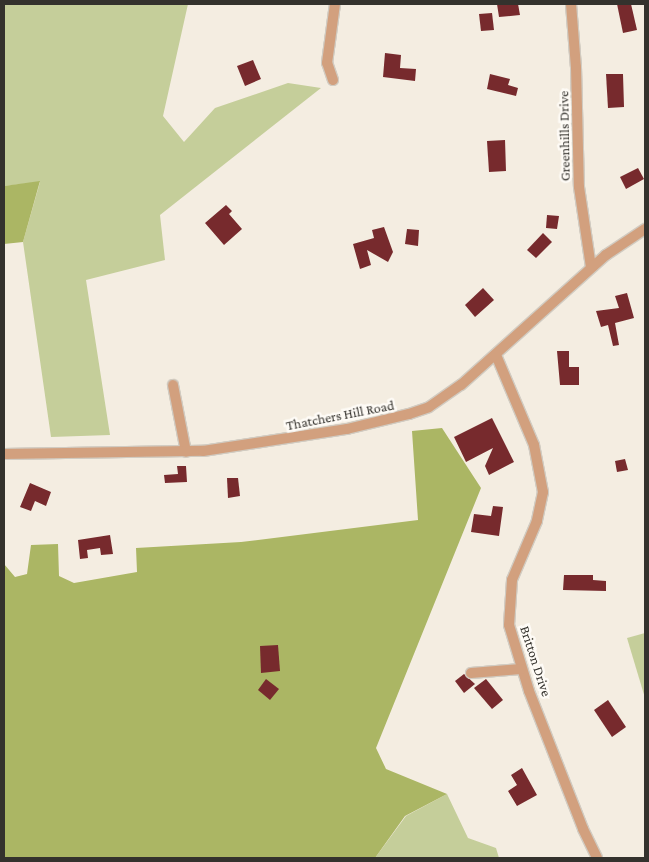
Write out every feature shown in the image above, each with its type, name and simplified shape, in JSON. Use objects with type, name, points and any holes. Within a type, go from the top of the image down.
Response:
[{"type":"street","points":[[333,80],[327,63],[335,4]]},
{"type":"street","name":"Greenhills Drive","points":[[571,4],[576,66],[579,187],[591,267]]},
{"type":"street","name":"Thatchers Hill Road","points":[[4,454],[186,452],[276,441],[390,420],[429,407],[496,355],[591,267],[645,228]]},
{"type":"street","name":"Britton Drive","points":[[496,355],[534,445],[543,492],[537,521],[509,595],[509,626],[521,669],[583,829],[598,858]]},
{"type":"street","points":[[173,385],[186,452]]},
{"type":"street","points":[[471,673],[521,669]]},
{"type":"green space","points":[[4,4],[188,4],[163,116],[184,142],[215,108],[288,83],[321,88],[160,215],[165,260],[86,280],[110,435],[51,437],[23,242],[40,182],[4,186]]},
{"type":"green space","points":[[40,181],[23,242],[4,244],[4,186]]},
{"type":"green space","points":[[442,428],[481,488],[376,748],[386,769],[447,794],[405,816],[375,858],[4,858],[4,564],[15,577],[27,574],[31,545],[58,544],[59,576],[74,583],[137,572],[136,548],[241,542],[418,520],[412,431]]},
{"type":"green space","points":[[645,633],[645,698],[627,638]]},
{"type":"green space","points":[[447,794],[468,838],[496,848],[499,858],[375,858],[406,816]]},
{"type":"building","points":[[497,4],[518,4],[520,15],[499,17]]},
{"type":"building","points":[[617,4],[631,4],[637,30],[623,33]]},
{"type":"building","points":[[492,13],[494,30],[481,31],[479,14]]},
{"type":"building","points":[[385,53],[401,55],[400,68],[416,69],[415,81],[383,77]]},
{"type":"building","points":[[253,60],[261,79],[245,86],[237,66]]},
{"type":"building","points":[[490,74],[510,79],[508,85],[518,88],[516,96],[487,89]]},
{"type":"building","points":[[606,74],[623,74],[624,107],[608,108]]},
{"type":"building","points":[[505,140],[506,171],[489,172],[487,141]]},
{"type":"building","points":[[638,168],[644,179],[626,189],[620,177]]},
{"type":"building","points":[[226,205],[232,211],[229,214],[242,229],[224,245],[205,223]]},
{"type":"building","points":[[547,215],[559,216],[557,229],[546,228]]},
{"type":"building","points":[[384,227],[393,252],[388,262],[367,250],[371,265],[360,269],[353,244],[374,238],[372,230]]},
{"type":"building","points":[[407,229],[419,230],[418,246],[405,244]]},
{"type":"building","points":[[543,233],[552,242],[536,258],[527,250]]},
{"type":"building","points":[[483,288],[494,300],[475,317],[465,305]]},
{"type":"building","points":[[627,293],[634,318],[615,323],[619,345],[613,346],[608,325],[601,327],[596,311],[619,308],[615,296]]},
{"type":"building","points":[[557,351],[569,351],[569,367],[579,367],[579,385],[560,385]]},
{"type":"building","points":[[492,418],[514,462],[489,475],[485,466],[493,448],[466,462],[454,437]]},
{"type":"building","points":[[625,459],[628,470],[617,472],[615,461]]},
{"type":"building","points":[[177,466],[186,466],[187,482],[165,483],[164,475],[178,474]]},
{"type":"building","points":[[227,478],[238,478],[240,496],[228,498]]},
{"type":"building","points":[[30,483],[51,492],[46,506],[35,501],[31,511],[20,507]]},
{"type":"building","points":[[493,506],[503,507],[499,536],[471,532],[474,514],[491,516]]},
{"type":"building","points":[[110,535],[113,554],[101,555],[100,548],[87,550],[88,558],[80,559],[78,540]]},
{"type":"building","points":[[564,575],[593,575],[593,580],[606,581],[606,591],[563,590]]},
{"type":"building","points":[[278,645],[280,671],[261,673],[260,646]]},
{"type":"building","points":[[464,674],[475,684],[464,693],[455,681]]},
{"type":"building","points":[[266,679],[279,689],[270,700],[258,690]]},
{"type":"building","points":[[486,679],[503,700],[492,709],[474,688]]},
{"type":"building","points":[[608,700],[626,727],[612,737],[594,710]]},
{"type":"building","points":[[522,768],[537,795],[517,806],[508,791],[517,785],[511,775]]}]
